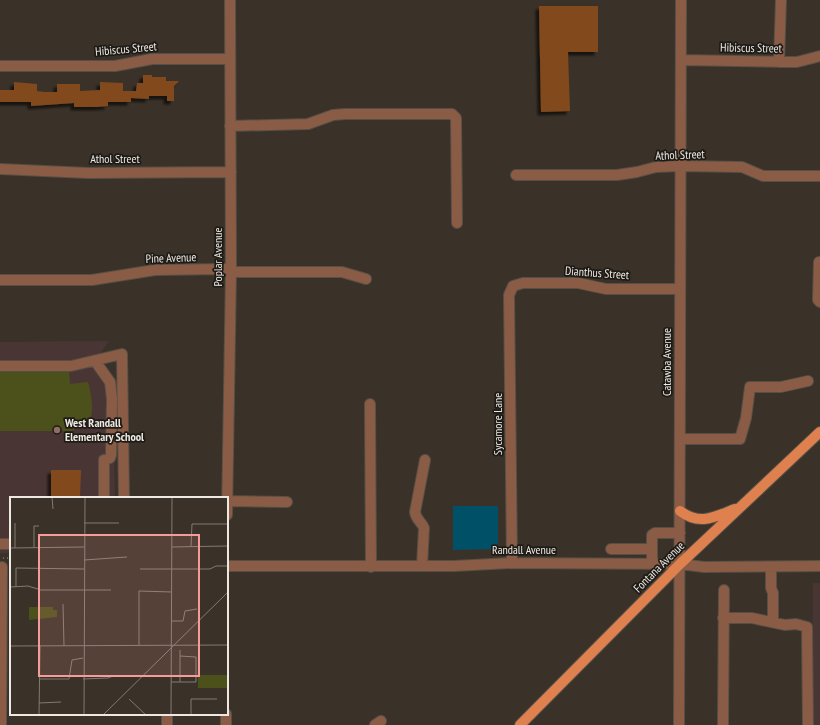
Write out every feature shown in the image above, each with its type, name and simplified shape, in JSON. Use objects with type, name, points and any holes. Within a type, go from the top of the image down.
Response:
[{"type":"main road","name":"Fontana Avenue","points":[[520,725],[680,564],[820,432]]},
{"type":"main road","points":[[680,511],[688,517],[702,520],[718,516],[741,507]]},
{"type":"street","name":"Poplar Avenue","points":[[227,497],[231,271],[230,0]]},
{"type":"street","name":"Catawba Avenue","points":[[679,725],[681,0]]},
{"type":"street","points":[[779,62],[781,0]]},
{"type":"street","name":"Hibiscus Street","points":[[681,60],[797,62],[820,56]]},
{"type":"street","name":"Hibiscus Street","points":[[0,66],[115,66],[152,59],[230,59]]},
{"type":"street","points":[[230,126],[308,124],[333,115],[344,114],[452,114],[456,118],[457,223]]},
{"type":"street","name":"Athol Street","points":[[516,174],[617,175],[656,167],[680,166],[742,167],[763,176],[820,176]]},
{"type":"street","name":"Athol Street","points":[[0,169],[88,173],[231,172]]},
{"type":"street","points":[[819,262],[818,300],[820,302]]},
{"type":"street","name":"Pine Avenue","points":[[0,280],[92,280],[155,270],[224,269],[239,272],[342,272],[366,279]]},
{"type":"street","name":"Dianthus Street","points":[[513,286],[523,283],[578,283],[606,289],[680,289]]},
{"type":"street","name":"Sycamore Lane","points":[[512,563],[509,295],[513,286]]},
{"type":"street","points":[[0,366],[71,366],[122,354],[124,497]]},
{"type":"street","points":[[95,361],[110,382],[112,399],[111,455],[110,458],[104,460],[104,497]]},
{"type":"street","points":[[680,439],[740,439],[746,418],[750,387],[781,387],[808,381]]},
{"type":"street","points":[[370,404],[371,567]]},
{"type":"street","points":[[422,566],[424,526],[416,517],[415,512],[425,460]]},
{"type":"street","points":[[228,501],[287,502]]},
{"type":"street","points":[[652,564],[652,535],[655,533],[680,533]]},
{"type":"street","points":[[611,549],[652,549]]},
{"type":"street","points":[[621,549],[621,564]]},
{"type":"street","name":"Randall Avenue","points":[[228,566],[371,567],[454,566],[512,563],[680,564],[704,567],[820,566]]},
{"type":"street","points":[[1,725],[3,565]]},
{"type":"street","points":[[773,622],[773,593],[771,588],[774,567]]},
{"type":"street","points":[[723,725],[724,590]]},
{"type":"street","points":[[724,618],[752,618],[785,625],[796,624],[807,627],[808,725]]},
{"type":"shaded area","name":"West Randall Elementary School","points":[[109,341],[100,354],[101,365],[113,381],[115,497],[10,497],[10,553],[0,553],[0,342]]},
{"type":"shaded area","points":[[813,583],[820,583],[820,725],[812,725]]},
{"type":"green space","points":[[0,370],[69,370],[70,384],[88,382],[92,408],[89,423],[71,431],[0,431]]},
{"type":"water","points":[[453,506],[498,506],[498,543],[494,549],[453,550]]},
{"type":"building","points":[[539,6],[598,6],[598,52],[568,52],[570,111],[541,112]]},
{"type":"building","points":[[143,75],[152,75],[152,77],[166,77],[166,81],[179,81],[174,86],[174,101],[167,101],[167,96],[149,96],[149,99],[131,98],[131,102],[108,102],[108,106],[97,107],[74,107],[74,103],[31,106],[31,102],[0,102],[0,90],[14,90],[14,82],[37,84],[37,91],[44,92],[57,92],[57,84],[80,84],[80,91],[100,90],[100,82],[123,83],[123,91],[136,91],[137,83],[143,83]]},
{"type":"building","points":[[51,470],[81,470],[80,497],[51,497]]},
{"type":"place","name":"West Randall Elementary School","points":[[57,430]]}]
